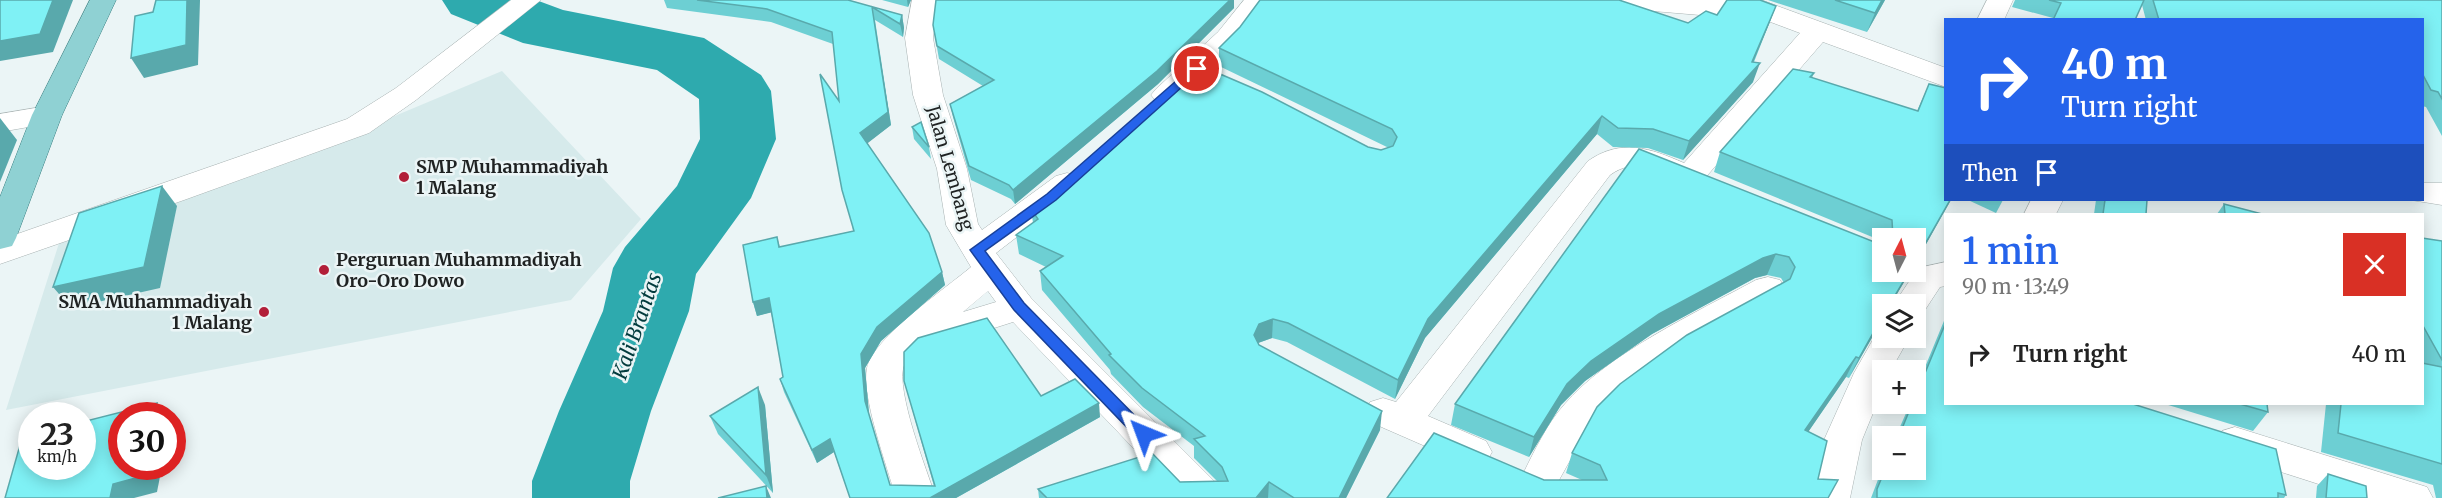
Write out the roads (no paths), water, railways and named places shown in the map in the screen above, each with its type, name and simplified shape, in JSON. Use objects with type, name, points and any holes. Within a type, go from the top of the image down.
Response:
[{"type":"main road","points":[[0,238],[47,115],[103,0]]},
{"type":"street","points":[[0,252],[173,194],[358,126],[434,72],[528,0]]},
{"type":"street","points":[[1148,111],[1197,69],[1228,38],[1258,0]]},
{"type":"street","points":[[1617,0],[1712,8],[1744,3],[1944,77]]},
{"type":"street","points":[[1991,18],[2000,0]]},
{"type":"street","name":"Jalan Lembang","points":[[916,12],[928,95],[952,169],[962,225],[983,260],[1019,307],[1206,498]]},
{"type":"street","points":[[1688,178],[1817,31]]},
{"type":"street","points":[[1197,69],[1225,82]]},
{"type":"street","points":[[0,123],[47,115]]},
{"type":"street","points":[[1402,422],[1599,168],[1614,156],[1631,154],[1720,191]]},
{"type":"street","points":[[916,498],[892,413],[885,372],[894,352],[913,338],[983,260],[1087,165]]},
{"type":"street","points":[[2424,193],[2442,194]]},
{"type":"street","points":[[1917,294],[1930,273]]},
{"type":"street","points":[[1352,395],[1402,422],[1554,487],[1576,416],[1599,393],[1666,345],[1768,289]]},
{"type":"street","points":[[913,338],[1019,307]]},
{"type":"street","points":[[1830,498],[1843,440],[1886,348]]},
{"type":"street","points":[[2203,432],[2413,498]]},
{"type":"waterway","name":"Kali Brantas","points":[[475,0],[547,28],[679,53],[735,91],[738,139],[711,198],[655,268],[646,311],[605,411],[581,481],[581,498]]},
{"type":"place","name":"SMP Muhammadiyah 1 Malang","points":[[404,177]]},
{"type":"place","name":"Perguruan Muhammadiyah Oro-Oro Dowo","points":[[324,270]]},
{"type":"place","name":"SMA Muhammadiyah 1 Malang","points":[[264,312]]}]
